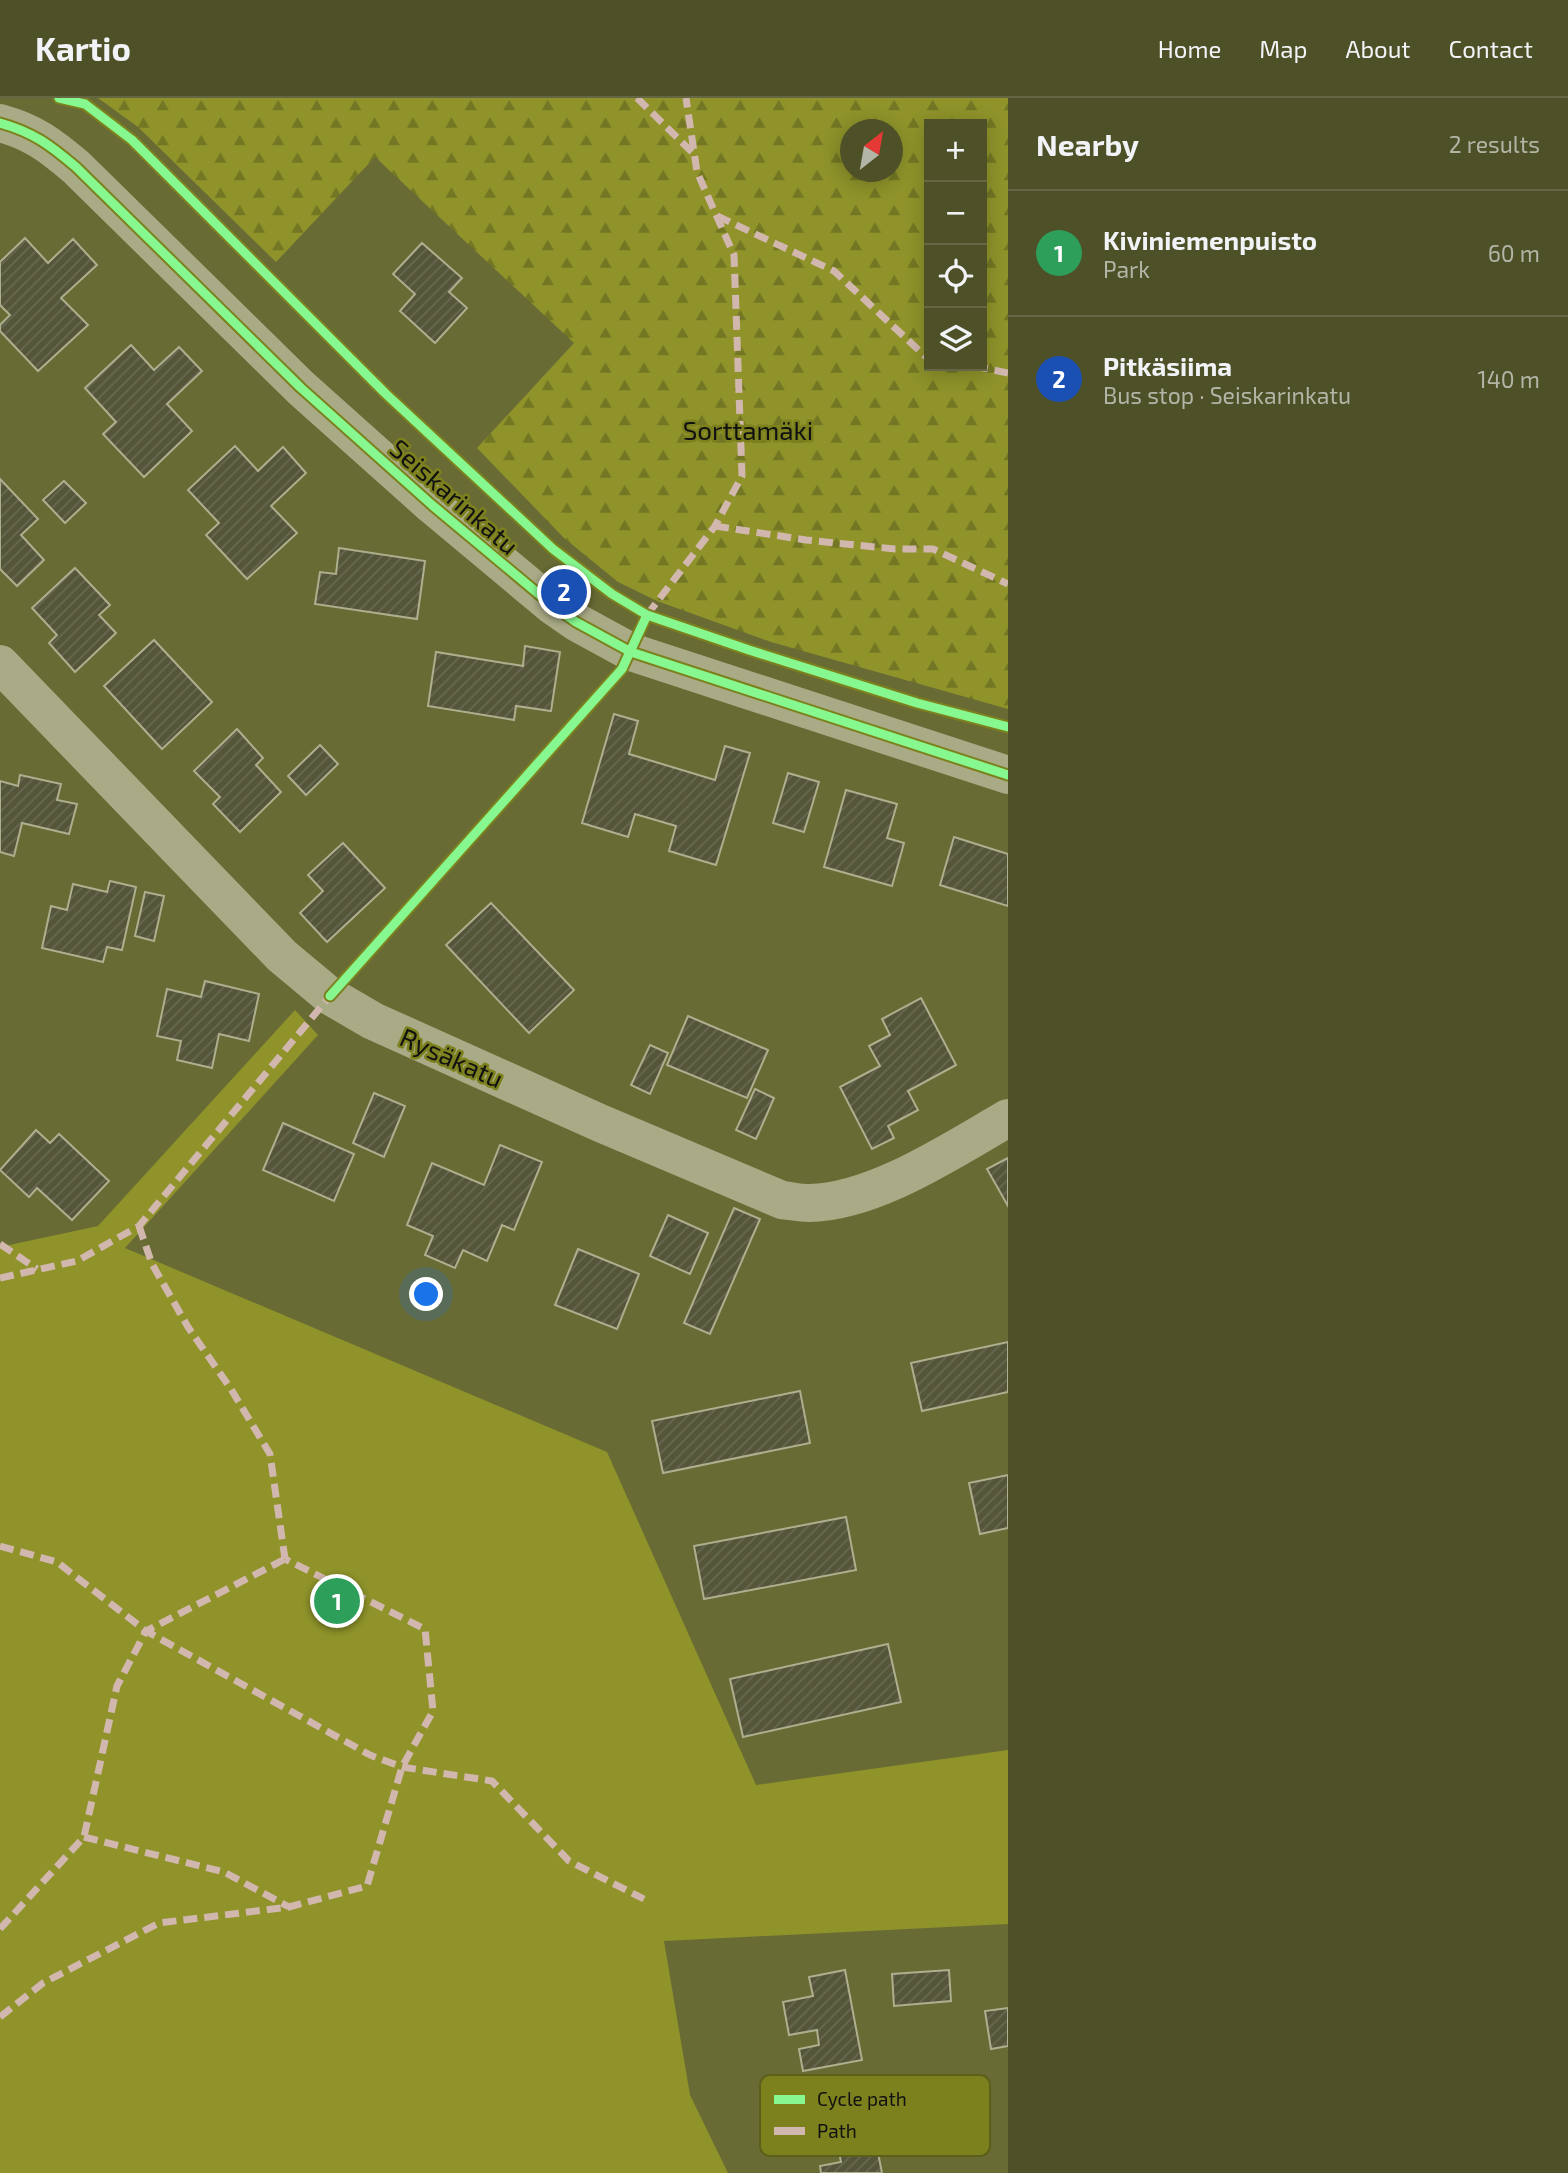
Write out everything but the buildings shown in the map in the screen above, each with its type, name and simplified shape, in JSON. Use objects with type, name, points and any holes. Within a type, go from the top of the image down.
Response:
[{"type":"street","name":"Seiskarinkatu","points":[[0,123],[22,129],[48,143],[301,388],[432,505],[576,622],[631,652],[1008,775]]},
{"type":"street","name":"Rysäkatu","points":[[0,664],[282,956],[330,996],[373,1021],[600,1124],[782,1200],[809,1203],[847,1198],[916,1171],[1008,1118]]},
{"type":"green space","name":"Sorttamäki","points":[[98,98],[1008,98],[1008,709],[771,642],[657,601],[618,582],[564,538],[477,448],[574,343],[375,157],[276,262],[138,127]]},
{"type":"green space","points":[[295,1010],[318,1035],[125,1248],[607,1452],[756,1785],[1008,1750],[1008,1924],[664,1941],[690,2095],[728,2173],[0,2173],[0,1247],[98,1226]]},
{"type":"marked path","points":[[637,98],[695,155]]},
{"type":"marked path","points":[[647,615],[715,526],[742,476],[734,255],[697,172],[686,98]]},
{"type":"marked path","points":[[717,216],[834,271],[924,355]]},
{"type":"marked path","points":[[987,369],[1008,373]]},
{"type":"marked path","points":[[715,526],[806,540],[895,549],[933,549],[1008,584]]},
{"type":"marked path","points":[[0,1278],[77,1261],[139,1226],[330,996]]},
{"type":"marked path","points":[[139,1226],[152,1264],[188,1327],[231,1389],[270,1454],[285,1559]]},
{"type":"marked path","points":[[0,1244],[37,1269]]},
{"type":"marked path","points":[[0,1546],[57,1562],[146,1631],[370,1755],[402,1767],[492,1781],[569,1861],[644,1899]]},
{"type":"marked path","points":[[0,1929],[84,1837],[117,1686],[146,1631],[285,1559]]},
{"type":"marked path","points":[[0,2017],[43,1983],[159,1923],[289,1907],[367,1886],[402,1767],[433,1711],[425,1629],[285,1559]]},
{"type":"marked path","points":[[84,1837],[224,1872],[289,1907]]},
{"type":"cycle path","points":[[59,98],[85,104],[132,140],[386,394],[553,549],[612,594],[647,615],[749,650],[917,703],[1008,727]]},
{"type":"cycle path","points":[[0,123],[41,140],[76,167],[301,388],[432,505],[576,622],[631,652],[1008,775]]},
{"type":"cycle path","points":[[330,996],[622,669],[647,615]]},
{"type":"place","name":"Pitkäsiima","points":[[564,592]]},
{"type":"place","name":"Kiviniemenpuisto","points":[[337,1601]]}]
